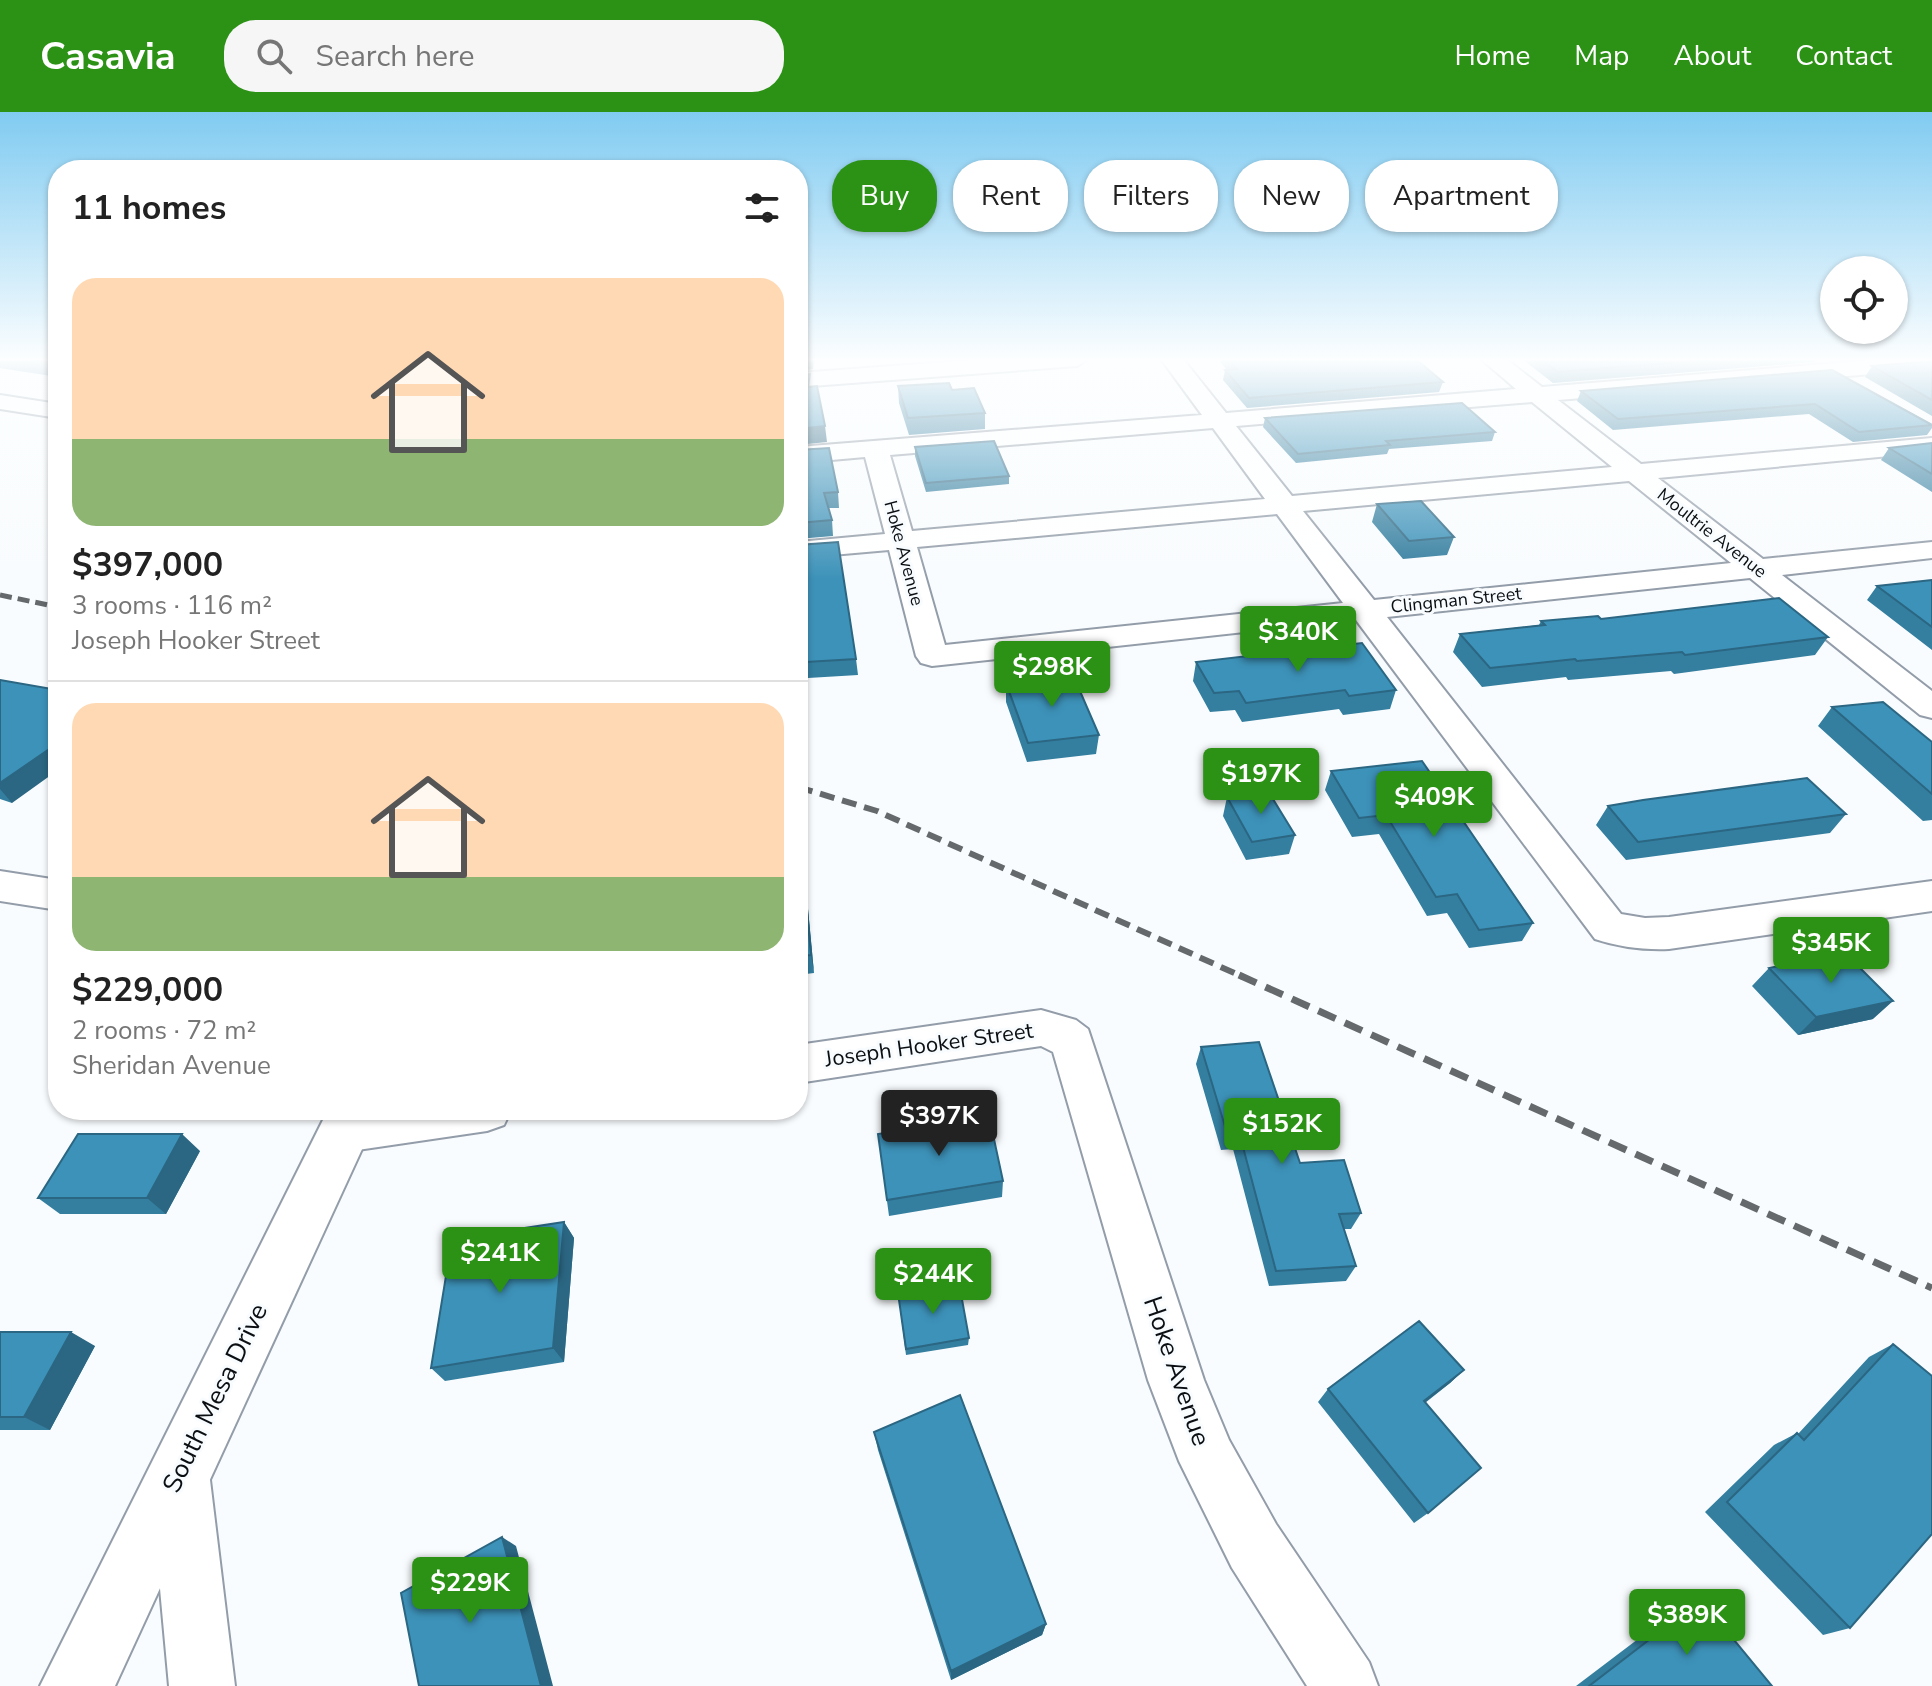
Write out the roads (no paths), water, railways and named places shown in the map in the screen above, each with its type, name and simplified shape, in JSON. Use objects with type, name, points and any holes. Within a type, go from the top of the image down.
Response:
[{"type":"main road","name":"South Mesa Drive","points":[[77,1686],[349,1121]]},
{"type":"street","points":[[808,454],[1077,432]]},
{"type":"street","points":[[1229,432],[1609,928],[1645,934],[1669,933],[1932,896]]},
{"type":"street","name":"Moultrie Avenue","points":[[1584,432],[1932,708]]},
{"type":"street","points":[[808,549],[1932,445]]},
{"type":"street","name":"Hoke Avenue","points":[[876,450],[932,656]]},
{"type":"street","name":"Clingman Street","points":[[932,656],[1932,550]]},
{"type":"street","points":[[0,886],[48,893]]},
{"type":"street","name":"Joseph Hooker Street","points":[[808,1063],[1041,1028],[1060,1033]]},
{"type":"street","name":"Hoke Avenue","points":[[1060,1033],[1072,1042],[1078,1054],[1176,1380],[1208,1461],[1254,1546],[1345,1686]]},
{"type":"street","points":[[179,1472],[202,1686]]},
{"type":"railway","points":[[0,595],[48,605]]},
{"type":"railway","points":[[808,790],[877,811],[1243,977]]},
{"type":"railway","points":[[1239,975],[1932,1288]]}]
